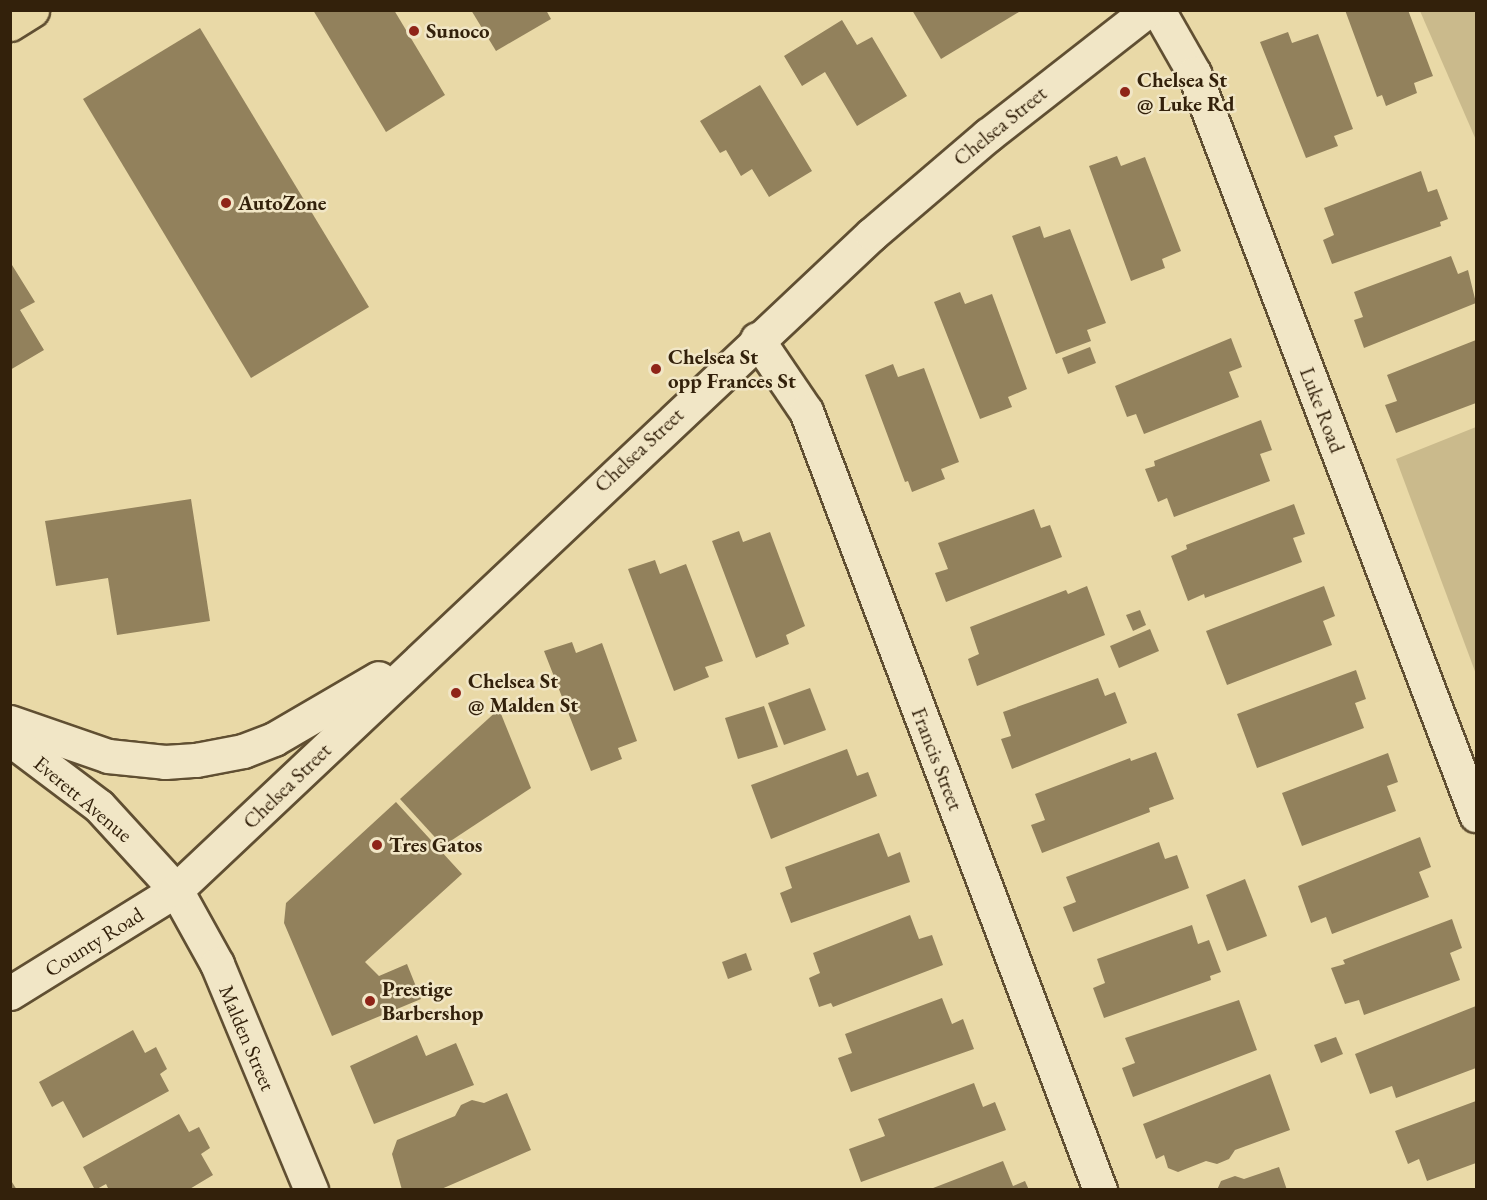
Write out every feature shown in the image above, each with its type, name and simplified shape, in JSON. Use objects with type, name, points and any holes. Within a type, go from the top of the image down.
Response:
[{"type":"highway","points":[[10,24],[33,10]]},
{"type":"street","name":"Chelsea Street","points":[[176,890],[757,339],[929,184],[1148,10]]},
{"type":"street","name":"Luke Road","points":[[1158,10],[1194,73],[1476,815]]},
{"type":"street","name":"Francis Street","points":[[757,339],[806,411],[1100,1190]]},
{"type":"street","points":[[10,722],[108,756],[165,762],[212,758],[281,736],[433,644]]},
{"type":"street","name":"Everett Avenue","points":[[10,739],[99,806],[176,890]]},
{"type":"street","name":"County Road","points":[[10,993],[176,890]]},
{"type":"street","name":"Malden Street","points":[[176,890],[217,964],[311,1190]]},
{"type":"shaded area","points":[[1420,11],[1476,11],[1476,140]]},
{"type":"shaded area","points":[[1476,427],[1476,674],[1396,459]]},
{"type":"building","points":[[313,10],[394,10],[445,95],[386,132]]},
{"type":"building","points":[[471,10],[546,10],[551,19],[496,51]]},
{"type":"building","points":[[912,10],[1018,10],[1019,12],[941,59]]},
{"type":"building","points":[[1345,10],[1408,10],[1433,76],[1414,83],[1417,93],[1386,106],[1382,95],[1377,97]]},
{"type":"building","points":[[842,20],[857,45],[872,37],[907,96],[857,126],[825,72],[802,86],[784,56]]},
{"type":"building","name":"AutoZone","points":[[200,28],[369,307],[251,378],[83,99]]},
{"type":"building","points":[[1288,32],[1292,43],[1318,34],[1353,129],[1334,136],[1338,146],[1306,158],[1260,42]]},
{"type":"building","points":[[760,85],[812,171],[769,197],[752,169],[741,176],[726,150],[720,153],[700,121]]},
{"type":"building","points":[[1117,156],[1121,166],[1145,157],[1181,251],[1162,259],[1165,268],[1131,281],[1089,166]]},
{"type":"building","points":[[1421,171],[1428,192],[1437,189],[1448,219],[1440,222],[1441,226],[1332,264],[1323,240],[1334,235],[1324,208]]},
{"type":"building","points":[[1040,226],[1044,238],[1070,229],[1106,323],[1087,330],[1091,341],[1056,354],[1012,236]]},
{"type":"building","points":[[1451,256],[1458,274],[1468,270],[1476,303],[1364,348],[1354,320],[1363,317],[1354,292]]},
{"type":"building","points":[[12,265],[35,302],[20,310],[44,350],[10,370]]},
{"type":"building","points":[[960,292],[965,304],[992,294],[1027,389],[1008,397],[1012,407],[980,419],[934,302]]},
{"type":"building","points":[[1231,338],[1242,367],[1229,372],[1239,397],[1144,434],[1136,414],[1127,417],[1115,386]]},
{"type":"building","points":[[1476,340],[1476,403],[1396,433],[1385,405],[1397,401],[1387,375]]},
{"type":"building","points":[[1090,347],[1096,363],[1068,374],[1062,358]]},
{"type":"building","points":[[893,364],[898,377],[924,368],[959,462],[941,469],[945,479],[912,492],[908,481],[905,482],[865,375]]},
{"type":"building","points":[[1261,420],[1272,450],[1260,454],[1270,481],[1174,517],[1167,498],[1158,502],[1145,469],[1155,466],[1154,461]]},
{"type":"building","points":[[191,499],[210,621],[117,635],[108,578],[56,586],[45,521]]},
{"type":"building","points":[[1294,504],[1305,534],[1293,538],[1302,562],[1205,598],[1204,594],[1188,601],[1171,556],[1187,549],[1186,545]]},
{"type":"building","points":[[1034,509],[1041,528],[1050,525],[1062,557],[946,602],[935,573],[948,569],[938,543]]},
{"type":"building","points":[[739,531],[743,542],[770,532],[805,626],[786,635],[789,644],[756,658],[712,541]]},
{"type":"building","points":[[655,560],[660,574],[686,564],[723,661],[705,667],[709,677],[674,691],[628,569]]},
{"type":"building","points":[[1087,586],[1105,635],[977,686],[968,659],[979,654],[970,627],[1066,590],[1068,594]]},
{"type":"building","points":[[1324,586],[1335,616],[1323,621],[1332,645],[1227,685],[1206,631]]},
{"type":"building","points":[[1140,610],[1146,625],[1133,631],[1126,615]]},
{"type":"building","points":[[1150,629],[1159,651],[1119,668],[1110,646]]},
{"type":"building","points":[[572,642],[576,653],[602,643],[637,741],[618,748],[622,759],[591,771],[544,651]]},
{"type":"building","points":[[1356,670],[1366,699],[1355,703],[1364,728],[1257,768],[1237,714]]},
{"type":"building","points":[[1098,678],[1105,696],[1115,692],[1127,723],[1012,769],[1001,739],[1011,736],[1003,712]]},
{"type":"building","points":[[810,688],[826,730],[784,745],[768,703]]},
{"type":"building","points":[[764,706],[778,747],[738,759],[725,718]]},
{"type":"building","points":[[499,709],[531,788],[443,846],[400,799]]},
{"type":"building","points":[[847,749],[857,776],[868,772],[877,796],[771,839],[751,785]]},
{"type":"building","points":[[1156,752],[1174,799],[1149,808],[1150,812],[1042,853],[1031,825],[1045,820],[1035,794],[1130,758],[1131,761]]},
{"type":"building","points":[[1388,753],[1398,782],[1387,786],[1396,811],[1302,846],[1282,793]]},
{"type":"building","points":[[396,802],[462,874],[365,962],[379,976],[407,964],[421,999],[332,1036],[284,923],[286,903]]},
{"type":"building","points":[[879,833],[888,857],[900,852],[910,882],[791,923],[780,893],[792,888],[785,867]]},
{"type":"building","points":[[1420,837],[1431,867],[1419,872],[1429,897],[1332,934],[1326,917],[1311,923],[1298,886]]},
{"type":"building","points":[[1159,842],[1165,859],[1177,855],[1189,888],[1073,932],[1063,907],[1076,902],[1066,877]]},
{"type":"building","points":[[1245,879],[1267,936],[1227,951],[1206,895]]},
{"type":"building","points":[[910,915],[919,939],[932,935],[943,965],[833,1007],[831,1003],[819,1007],[809,978],[820,973],[813,953]]},
{"type":"building","points":[[1452,919],[1462,948],[1450,953],[1460,980],[1364,1015],[1359,1000],[1345,1004],[1331,968],[1345,964],[1343,960]]},
{"type":"building","points":[[1192,925],[1198,944],[1209,940],[1221,972],[1210,976],[1211,980],[1104,1018],[1093,988],[1105,983],[1097,959]]},
{"type":"building","points":[[746,953],[752,970],[728,979],[722,962]]},
{"type":"building","points":[[942,998],[952,1024],[963,1019],[974,1049],[851,1092],[838,1058],[852,1053],[845,1034]]},
{"type":"building","points":[[1239,1000],[1257,1050],[1133,1097],[1122,1068],[1135,1063],[1125,1038]]},
{"type":"building","points":[[1476,1006],[1476,1068],[1396,1098],[1392,1086],[1370,1094],[1355,1054]]},
{"type":"building","points":[[133,1030],[145,1053],[156,1047],[167,1069],[160,1074],[169,1091],[83,1138],[63,1101],[52,1107],[39,1082]]},
{"type":"building","points":[[417,1035],[426,1056],[456,1043],[474,1085],[374,1124],[350,1066]]},
{"type":"building","points":[[1336,1037],[1343,1054],[1321,1063],[1314,1045]]},
{"type":"building","points":[[1270,1074],[1290,1130],[1235,1150],[1229,1159],[1217,1164],[1206,1161],[1178,1172],[1168,1168],[1164,1155],[1156,1159],[1143,1124]]},
{"type":"building","points":[[974,1083],[983,1107],[995,1102],[1006,1130],[861,1182],[849,1149],[885,1136],[878,1119]]},
{"type":"building","points":[[507,1093],[531,1150],[439,1190],[402,1190],[392,1154],[397,1140],[455,1116],[461,1105],[472,1100],[484,1103]]},
{"type":"building","points":[[1476,1101],[1476,1163],[1427,1181],[1419,1159],[1408,1164],[1395,1131]]},
{"type":"building","points":[[179,1114],[189,1132],[199,1127],[210,1148],[201,1154],[213,1175],[188,1190],[109,1190],[106,1184],[95,1190],[83,1167]]},
{"type":"building","points":[[1003,1161],[1013,1186],[1025,1181],[1029,1190],[928,1190]]},
{"type":"building","points":[[1279,1167],[1287,1190],[1217,1190],[1221,1181],[1235,1176],[1244,1179]]},
{"type":"building","points":[[10,1179],[17,1190],[10,1190]]},
{"type":"place","name":"Sunoco","points":[[414,31]]},
{"type":"place","name":"Chelsea St @ Luke Rd","points":[[1125,92]]},
{"type":"place","name":"AutoZone","points":[[226,203]]},
{"type":"place","name":"Chelsea St opp Frances St","points":[[656,369]]},
{"type":"place","name":"Chelsea St @ Malden St","points":[[456,693]]},
{"type":"place","name":"Tres Gatos","points":[[377,845]]},
{"type":"place","name":"Prestige Barbershop","points":[[370,1001]]}]
